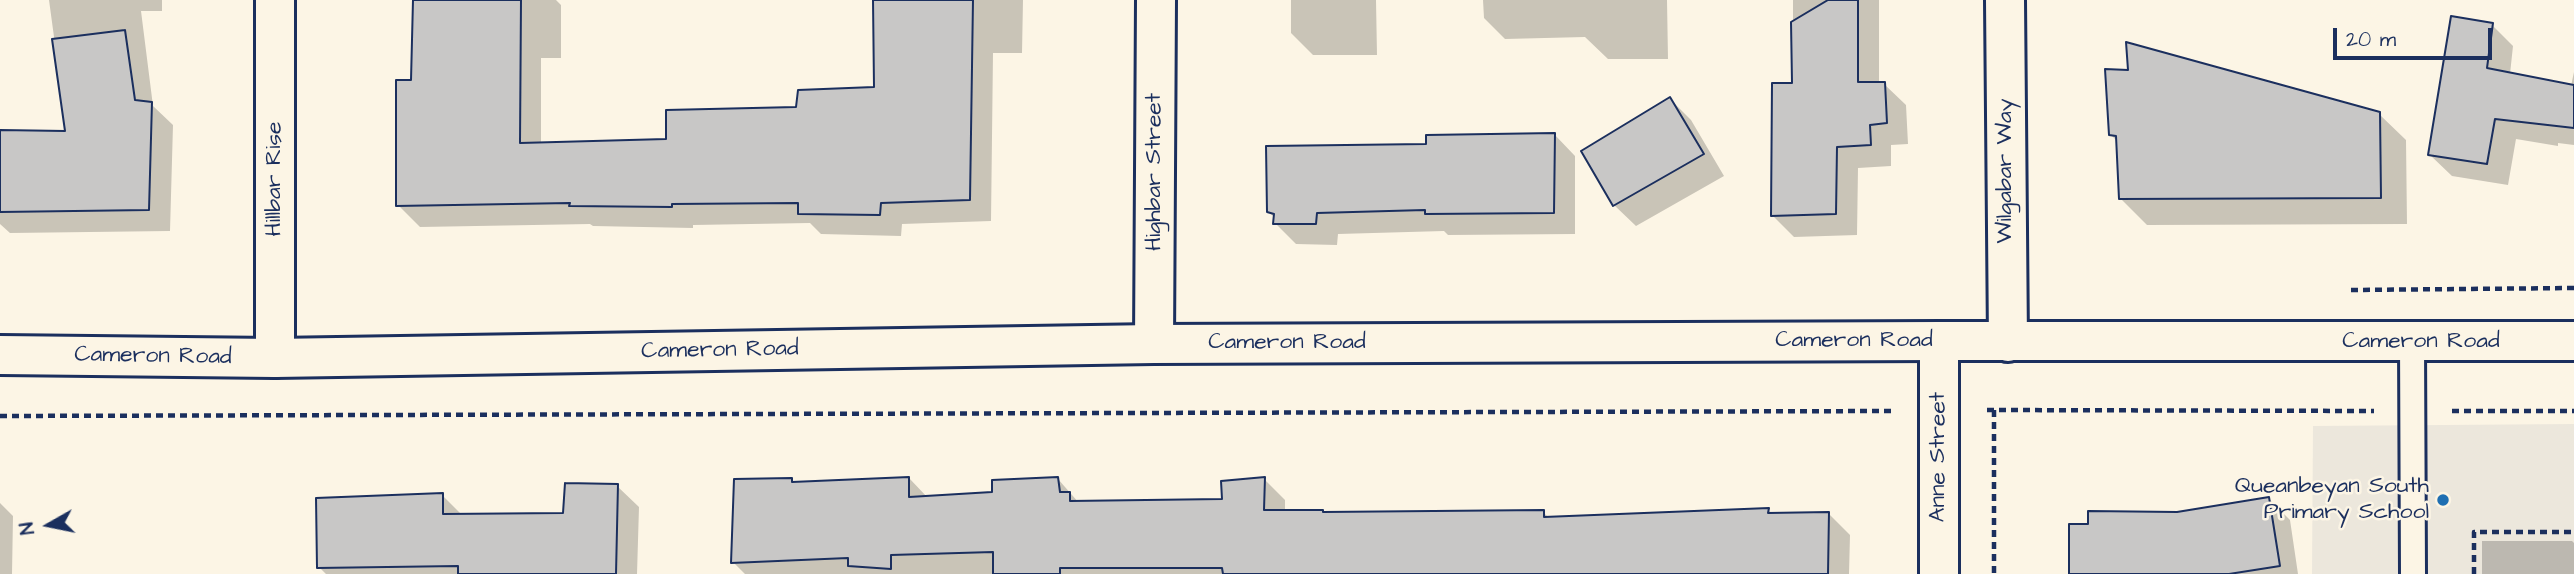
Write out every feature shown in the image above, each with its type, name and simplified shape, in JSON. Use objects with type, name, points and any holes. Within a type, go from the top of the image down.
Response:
[{"type":"street","name":"Hillbar Rise","points":[[275,0],[275,358]]},
{"type":"street","name":"Highbar Street","points":[[1154,344],[1156,0]]},
{"type":"street","name":"Wilgabar Way","points":[[2005,0],[2008,342]]},
{"type":"street","name":"Anne Street","points":[[1939,341],[1939,574]]},
{"type":"street","name":"Cameron Road","points":[[0,355],[275,358],[1154,344],[2574,341]]},
{"type":"lane","points":[[2412,342],[2413,574]]},
{"type":"path","points":[[0,416],[1891,409],[1891,423]]},
{"type":"path","points":[[1938,409],[2574,411]]},
{"type":"path","points":[[1994,410],[1994,574]]},
{"type":"path","points":[[2474,574],[2474,532],[2574,532]]},
{"type":"shaded area","name":"Queanbeyan South Primary School","points":[[2574,424],[2574,574],[2312,574],[2313,426]]},
{"type":"building","points":[[413,0],[521,0],[520,143],[666,139],[666,110],[796,107],[798,90],[874,87],[873,0],[973,0],[970,200],[881,203],[880,215],[798,214],[798,203],[672,204],[672,207],[569,206],[570,203],[396,206],[396,80],[411,80]]},
{"type":"building","points":[[1828,0],[1858,0],[1858,82],[1885,82],[1887,123],[1870,125],[1871,145],[1837,147],[1836,214],[1771,216],[1772,83],[1792,83],[1791,22]]},
{"type":"building","points":[[2451,16],[2493,23],[2487,68],[2574,85],[2574,128],[2495,119],[2487,164],[2428,155]]},
{"type":"building","points":[[125,30],[135,100],[152,102],[149,210],[0,212],[0,130],[65,131],[52,39]]},
{"type":"building","points":[[2126,42],[2380,112],[2381,198],[2119,199],[2116,136],[2109,135],[2105,69],[2128,70]]},
{"type":"building","points":[[1670,97],[1704,154],[1613,206],[1581,151]]},
{"type":"building","points":[[1555,133],[1554,213],[1425,214],[1425,210],[1317,213],[1316,224],[1273,224],[1274,214],[1267,212],[1266,146],[1426,144],[1426,135]]},
{"type":"building","points":[[909,477],[909,497],[992,492],[992,480],[1058,477],[1060,492],[1070,492],[1070,501],[1222,499],[1221,481],[1265,477],[1264,510],[1544,510],[1544,517],[1769,508],[1768,513],[1829,512],[1828,574],[1223,574],[1222,568],[1060,568],[1060,574],[993,574],[993,552],[891,555],[891,569],[848,566],[848,558],[731,563],[734,479],[792,478],[792,482]]},
{"type":"building","points":[[565,483],[618,484],[616,574],[458,574],[458,566],[317,568],[316,498],[443,493],[443,514],[563,513]]},
{"type":"building","points":[[2269,497],[2280,566],[2229,574],[2069,574],[2069,524],[2088,524],[2088,511],[2177,512]]},
{"type":"place","name":"Queanbeyan South Primary School","points":[[2443,500]]}]
